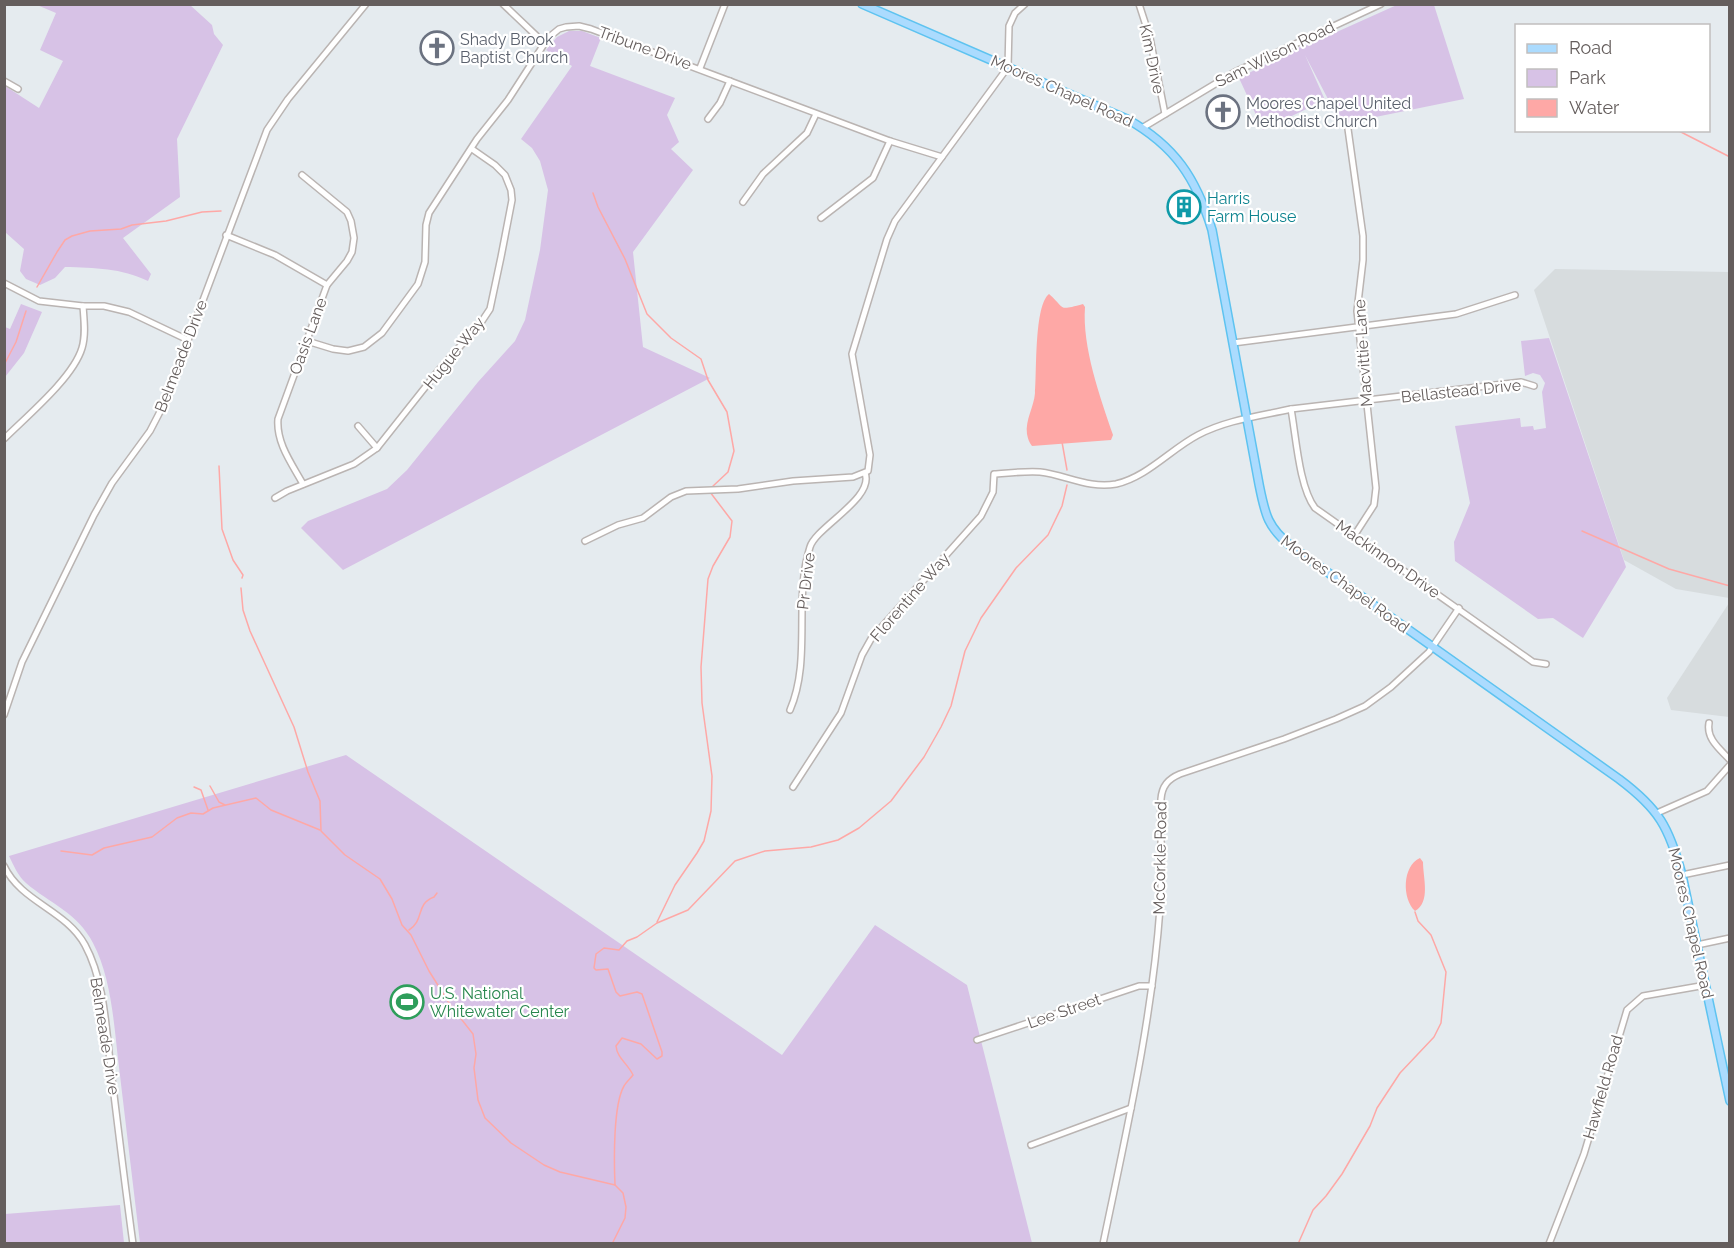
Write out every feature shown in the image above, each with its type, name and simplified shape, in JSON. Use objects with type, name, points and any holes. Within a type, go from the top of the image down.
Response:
[{"type":"main road","name":"Moores Chapel Road","points":[[862,4],[1094,104],[1142,128],[1178,159],[1200,194],[1214,238],[1264,511],[1274,531],[1292,547],[1619,778],[1637,792],[1657,813],[1672,840],[1682,875],[1730,1101]]},
{"type":"street","name":"Belmeade Drive","points":[[4,715],[9,696],[27,652],[104,496],[150,431],[164,404],[263,138],[288,99],[366,4]]},
{"type":"street","points":[[503,4],[544,43]]},
{"type":"street","points":[[700,68],[725,4]]},
{"type":"street","points":[[1008,67],[1009,26],[1015,13],[1025,4]]},
{"type":"street","name":"Kim Drive","points":[[1139,4],[1149,38],[1164,114]]},
{"type":"street","name":"Sam Wilson Road","points":[[1142,128],[1235,72],[1378,5]]},
{"type":"street","name":"Tribune Drive","points":[[307,341],[348,351],[364,347],[382,333],[418,284],[425,262],[429,213],[477,139],[508,100],[544,43],[559,29],[572,26],[584,27],[700,68],[890,141],[942,157]]},
{"type":"street","name":"Pr Drive","points":[[790,710],[797,688],[800,665],[802,603],[811,544],[856,498],[865,485],[867,478],[865,473],[870,465],[852,354],[886,238],[895,221],[1008,67]]},
{"type":"street","points":[[4,81],[18,89]]},
{"type":"street","points":[[708,119],[720,103],[730,81]]},
{"type":"street","points":[[743,202],[762,174],[807,133],[816,114]]},
{"type":"street","name":"Macvittie Lane","points":[[1348,129],[1363,236],[1363,260],[1357,305],[1376,494],[1370,512],[1354,536]]},
{"type":"street","points":[[821,218],[873,178],[890,141]]},
{"type":"street","name":"Hugue Way","points":[[275,498],[354,464],[377,448],[490,309],[512,201],[511,190],[505,175],[472,148]]},
{"type":"street","name":"Oasis Lane","points":[[302,176],[347,212],[354,238],[352,252],[347,261],[327,285],[282,407],[278,427],[282,445],[303,484]]},
{"type":"street","points":[[226,236],[274,255],[327,285]]},
{"type":"street","points":[[4,283],[39,301],[104,306],[129,312],[188,340]]},
{"type":"street","points":[[1233,343],[1456,314],[1515,295]]},
{"type":"street","points":[[4,439],[67,376],[78,358],[84,332],[83,306]]},
{"type":"street","name":"Bellastead Drive","points":[[994,474],[1038,472],[1092,485],[1120,483],[1157,463],[1196,436],[1224,424],[1291,409],[1521,382],[1534,386]]},
{"type":"street","name":"Mackinnon Drive","points":[[1291,409],[1304,482],[1315,508],[1533,662],[1546,664]]},
{"type":"street","points":[[358,426],[377,448]]},
{"type":"street","points":[[585,541],[618,525],[643,518],[672,497],[686,491],[738,489],[794,480],[853,477],[865,473]]},
{"type":"street","name":"Florentine Way","points":[[793,788],[841,713],[862,655],[871,639],[981,516],[993,492],[994,474]]},
{"type":"street","name":"McCorkle Road","points":[[1103,1244],[1131,1108],[1152,986],[1162,877],[1161,799],[1166,784],[1180,774],[1355,712],[1377,698],[1433,647],[1459,608]]},
{"type":"street","points":[[1708,723],[1711,739],[1730,760]]},
{"type":"street","points":[[1657,813],[1707,791],[1730,765]]},
{"type":"street","points":[[1682,875],[1730,864]]},
{"type":"street","name":"Belmeade Drive","points":[[4,866],[7,876],[20,888],[58,914],[74,929],[86,946],[91,959],[105,1021],[133,1244]]},
{"type":"street","points":[[1697,945],[1730,938]]},
{"type":"street","name":"Hawfield Road","points":[[1549,1244],[1590,1137],[1627,1010],[1643,996],[1706,985]]},
{"type":"street","name":"Lee Street","points":[[977,1040],[1139,986],[1152,986]]},
{"type":"street","points":[[1031,1145],[1131,1108]]},
{"type":"shaded area","points":[[1555,269],[1729,272],[1729,598],[1676,589],[1624,560],[1534,290]]},
{"type":"shaded area","points":[[1729,603],[1729,717],[1671,710],[1667,698]]},
{"type":"green space","points":[[1399,4],[1434,5],[1464,99],[1341,124],[1305,55],[1325,100],[1263,130],[1239,78],[1300,47]]},
{"type":"green space","points":[[37,5],[190,5],[212,25],[214,34],[223,45],[177,139],[180,197],[123,238],[151,274],[148,281],[118,271],[65,267],[55,278],[40,285],[26,279],[20,271],[24,249],[5,232],[5,86],[39,108],[63,61],[40,50],[56,13]]},
{"type":"green space","points":[[569,31],[582,31],[601,38],[590,66],[675,98],[667,115],[679,142],[671,149],[693,170],[633,252],[643,347],[710,378],[343,570],[301,528],[308,521],[387,489],[407,470],[478,382],[515,341],[525,320],[540,250],[548,190],[540,161],[532,148],[521,139],[572,66],[546,50],[557,37]]},
{"type":"green space","points":[[21,304],[42,312],[24,353],[5,377],[5,327],[10,329]]},
{"type":"green space","points":[[1549,338],[1626,567],[1583,638],[1553,618],[1538,619],[1455,561],[1454,542],[1470,503],[1455,426],[1520,418],[1521,427],[1533,426],[1534,430],[1546,428],[1542,392],[1545,383],[1540,375],[1533,373],[1525,376],[1521,341]]},
{"type":"green space","name":"U.S. National Whitewater Center","points":[[346,755],[782,1055],[875,925],[967,985],[1032,1243],[140,1243],[114,1020],[99,957],[87,933],[79,924],[26,883],[18,874],[9,856]]},
{"type":"green space","points":[[120,1205],[124,1243],[5,1243],[5,1214]]},
{"type":"water","points":[[1049,294],[1065,308],[1083,304],[1085,307],[1089,355],[1113,435],[1111,440],[1032,446],[1029,440],[1027,429],[1035,393],[1039,325],[1044,301]]},
{"type":"water","points":[[1420,858],[1423,862],[1425,896],[1420,907],[1415,911],[1408,899],[1406,883],[1410,868]]},
{"type":"waterway","points":[[1681,132],[1730,157]]},
{"type":"waterway","points":[[593,193],[625,259],[647,314],[671,338],[701,359],[708,380],[727,412],[734,451],[728,472],[712,487]]},
{"type":"waterway","points":[[37,287],[65,240],[72,236],[90,231],[121,229],[132,225],[166,221],[202,212],[221,211]]},
{"type":"waterway","points":[[4,365],[16,342],[26,311]]},
{"type":"waterway","points":[[1062,442],[1067,470]]},
{"type":"waterway","points":[[219,466],[222,529],[233,560],[243,575],[242,578]]},
{"type":"waterway","points":[[615,1185],[615,1134],[618,1106],[624,1086],[633,1075],[618,1054],[616,1046],[622,1038],[641,1044],[657,1059],[662,1056],[662,1052],[642,994],[637,992],[620,996],[616,992],[608,969],[596,970],[594,968],[596,954],[604,948],[619,950],[627,941],[657,923],[688,910],[735,861],[765,851],[811,847],[838,840],[859,828],[891,801],[924,757],[941,727],[951,706],[965,651],[981,618],[1016,568],[1048,535],[1062,506],[1067,485]]},
{"type":"waterway","points":[[657,922],[675,885],[704,841],[711,811],[712,776],[702,703],[701,667],[708,579],[730,537],[732,521],[710,492]]},
{"type":"waterway","points":[[1582,531],[1669,569],[1730,586]]},
{"type":"waterway","points":[[241,588],[243,610],[250,631],[294,727],[320,801],[321,831],[345,855],[380,879],[392,899],[402,925],[411,935],[429,971],[451,1006],[473,1034],[478,1100],[485,1118],[511,1143],[544,1165],[560,1172],[615,1185],[623,1193],[626,1207],[625,1218],[612,1244]]},
{"type":"waterway","points":[[210,786],[219,802],[225,805]]},
{"type":"waterway","points":[[194,787],[201,790],[208,810]]},
{"type":"waterway","points":[[61,851],[92,855],[104,848],[152,837],[177,818],[191,813],[203,814],[213,808],[256,798],[271,810],[320,830]]},
{"type":"waterway","points":[[409,930],[417,922],[424,904],[437,893]]},
{"type":"waterway","points":[[1298,1244],[1313,1210],[1342,1174],[1370,1126],[1377,1108],[1400,1073],[1434,1037],[1441,1023],[1446,972],[1431,935],[1418,921],[1415,912]]},
{"type":"place","name":"Shady Brook Baptist Church","points":[[437,48]]},
{"type":"place","name":"Moores Chapel United Methodist Church","points":[[1223,112]]},
{"type":"place","name":"Harris Farm House","points":[[1184,207]]},
{"type":"place","name":"U.S. National Whitewater Center","points":[[407,1002]]}]
